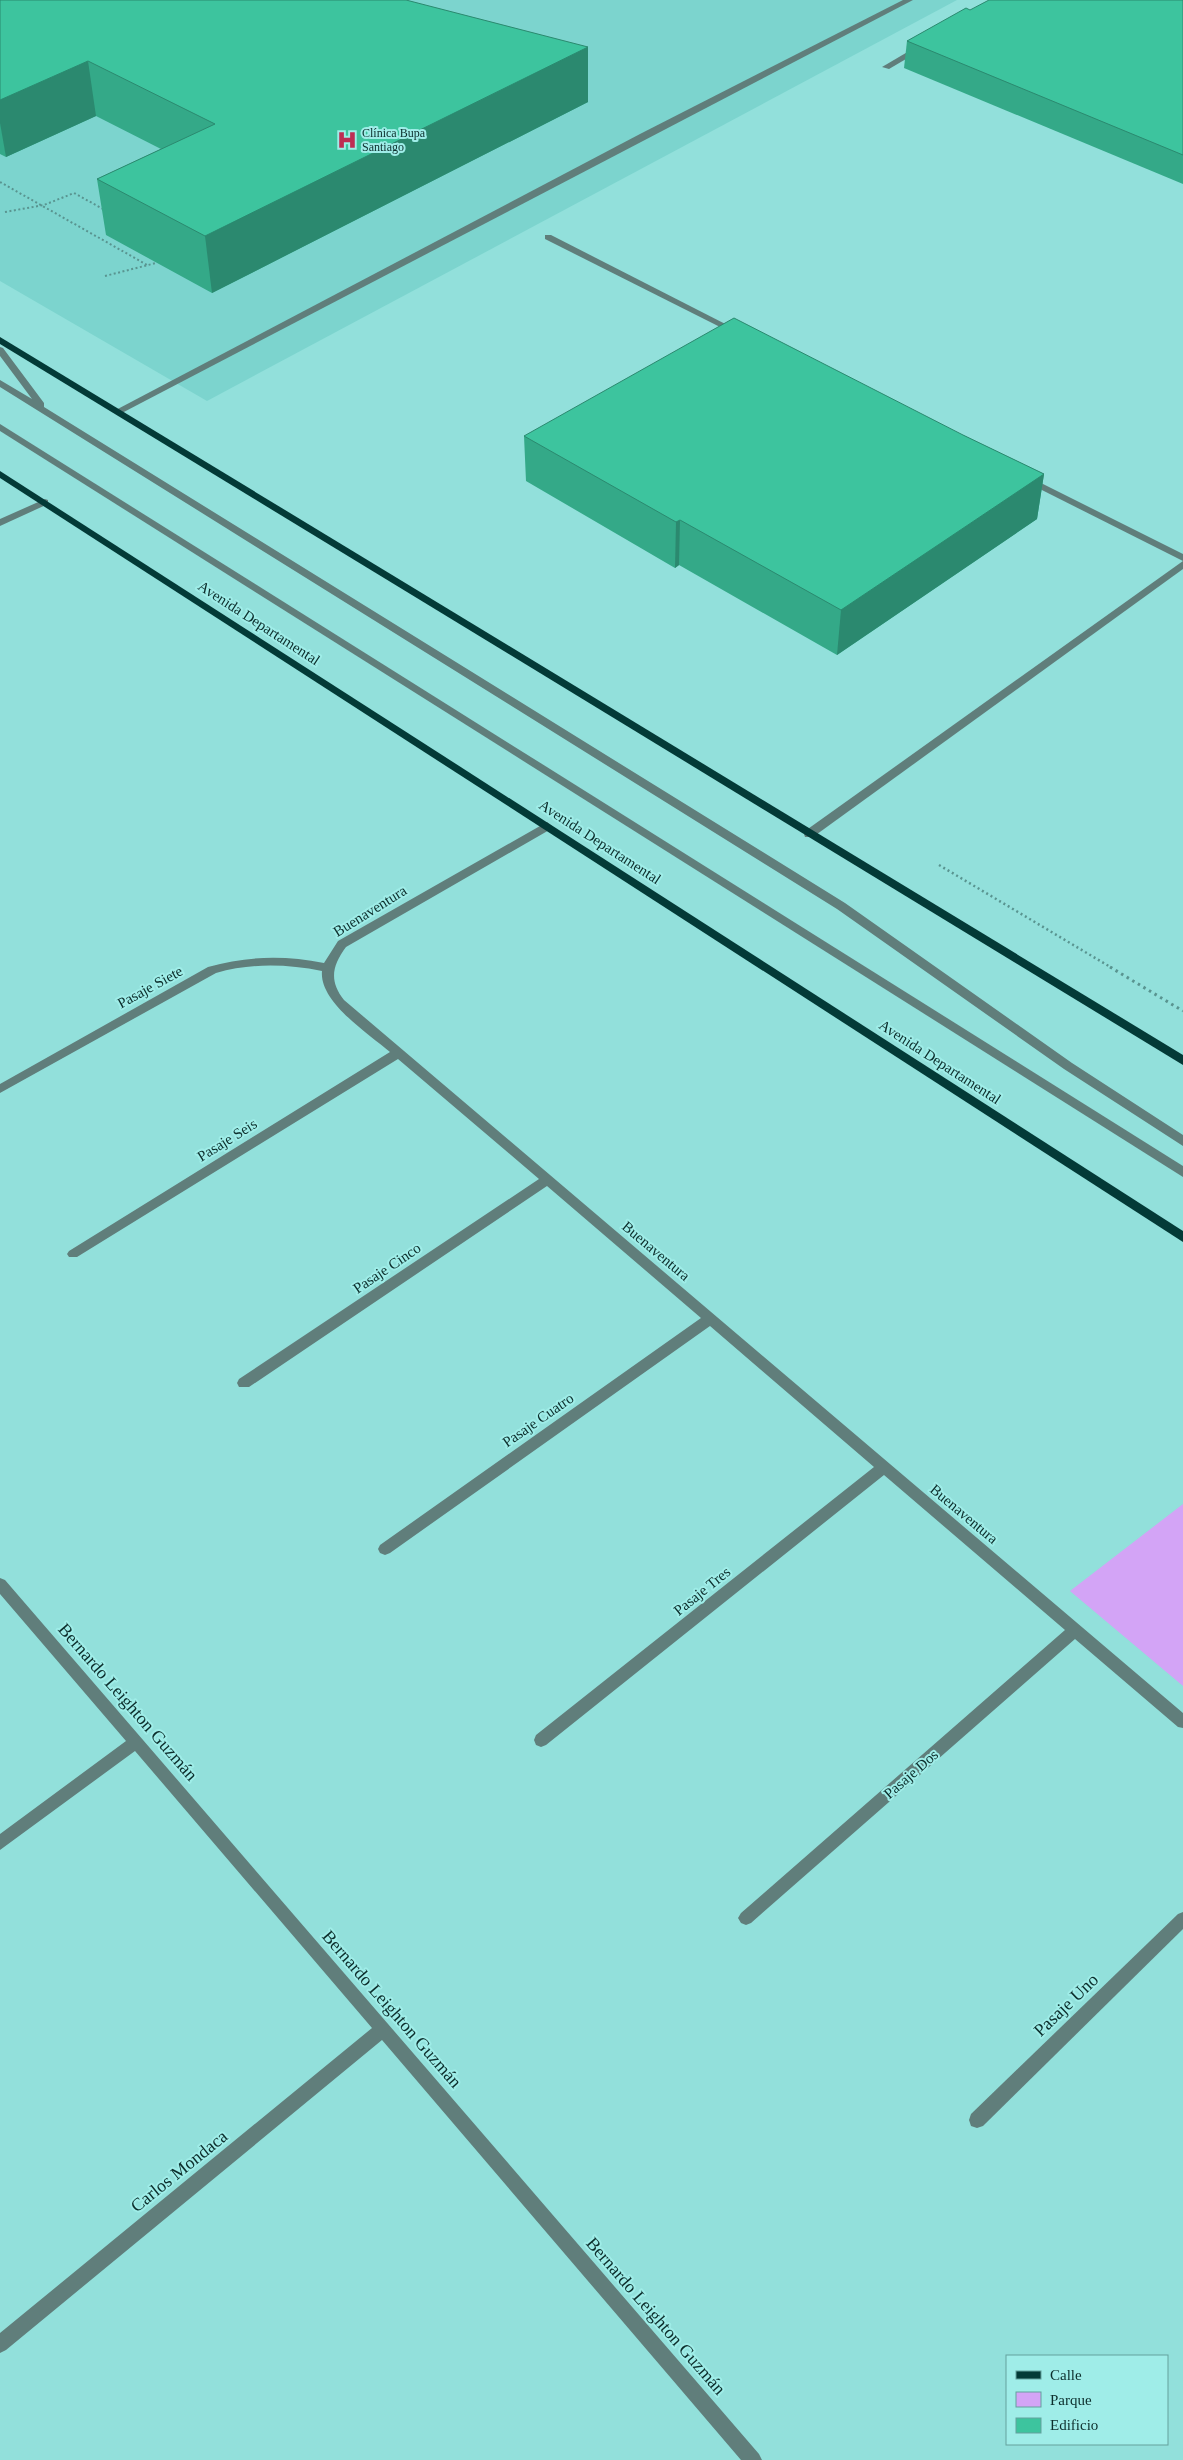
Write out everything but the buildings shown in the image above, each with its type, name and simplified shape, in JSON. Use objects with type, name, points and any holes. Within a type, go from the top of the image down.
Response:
[{"type":"main road","points":[[0,340],[1183,1061]]},
{"type":"main road","name":"Avenida Departamental","points":[[0,474],[1183,1237]]},
{"type":"street","points":[[117,412],[669,123],[909,0]]},
{"type":"street","points":[[886,67],[927,45]]},
{"type":"street","points":[[548,237],[742,335]]},
{"type":"street","points":[[0,350],[46,411]]},
{"type":"street","points":[[0,383],[841,906],[1068,1066],[1183,1141]]},
{"type":"street","points":[[0,427],[1183,1172]]},
{"type":"street","points":[[1015,474],[1183,558]]},
{"type":"street","points":[[0,523],[45,502]]},
{"type":"street","points":[[809,834],[1183,564]]},
{"type":"street","name":"Buenaventura","points":[[547,826],[342,944],[333,955],[327,968],[327,981],[331,993],[340,1004],[1183,1722]]},
{"type":"street","name":"Pasaje Siete","points":[[0,1089],[212,970],[234,963],[256,960],[284,960],[327,968]]},
{"type":"street","name":"Pasaje Seis","points":[[73,1254],[398,1053]]},
{"type":"street","name":"Pasaje Cinco","points":[[244,1383],[547,1180]]},
{"type":"street","name":"Pasaje Cuatro","points":[[385,1549],[710,1319]]},
{"type":"street","name":"Pasaje Tres","points":[[542,1740],[884,1467]]},
{"type":"street","name":"Bernardo Leighton Guzmán","points":[[0,1584],[753,2460]]},
{"type":"street","name":"Pasaje Dos","points":[[746,1918],[1075,1630]]},
{"type":"street","points":[[0,1843],[136,1742]]},
{"type":"street","name":"Pasaje Uno","points":[[977,2120],[1183,1919]]},
{"type":"street","name":"Carlos Mondaca","points":[[0,2344],[383,2029]]},
{"type":"path","points":[[0,182],[44,205],[149,266]]},
{"type":"path","points":[[5,212],[44,205],[74,193],[106,210]]},
{"type":"path","points":[[105,276],[156,263]]},
{"type":"shaded area","name":"Clínica Bupa Santiago","points":[[0,0],[957,0],[207,401],[0,281]]},
{"type":"green space","points":[[1183,1504],[1183,1686],[1070,1591]]},
{"type":"place","name":"Clínica Bupa Santiago","points":[[347,140]]}]
